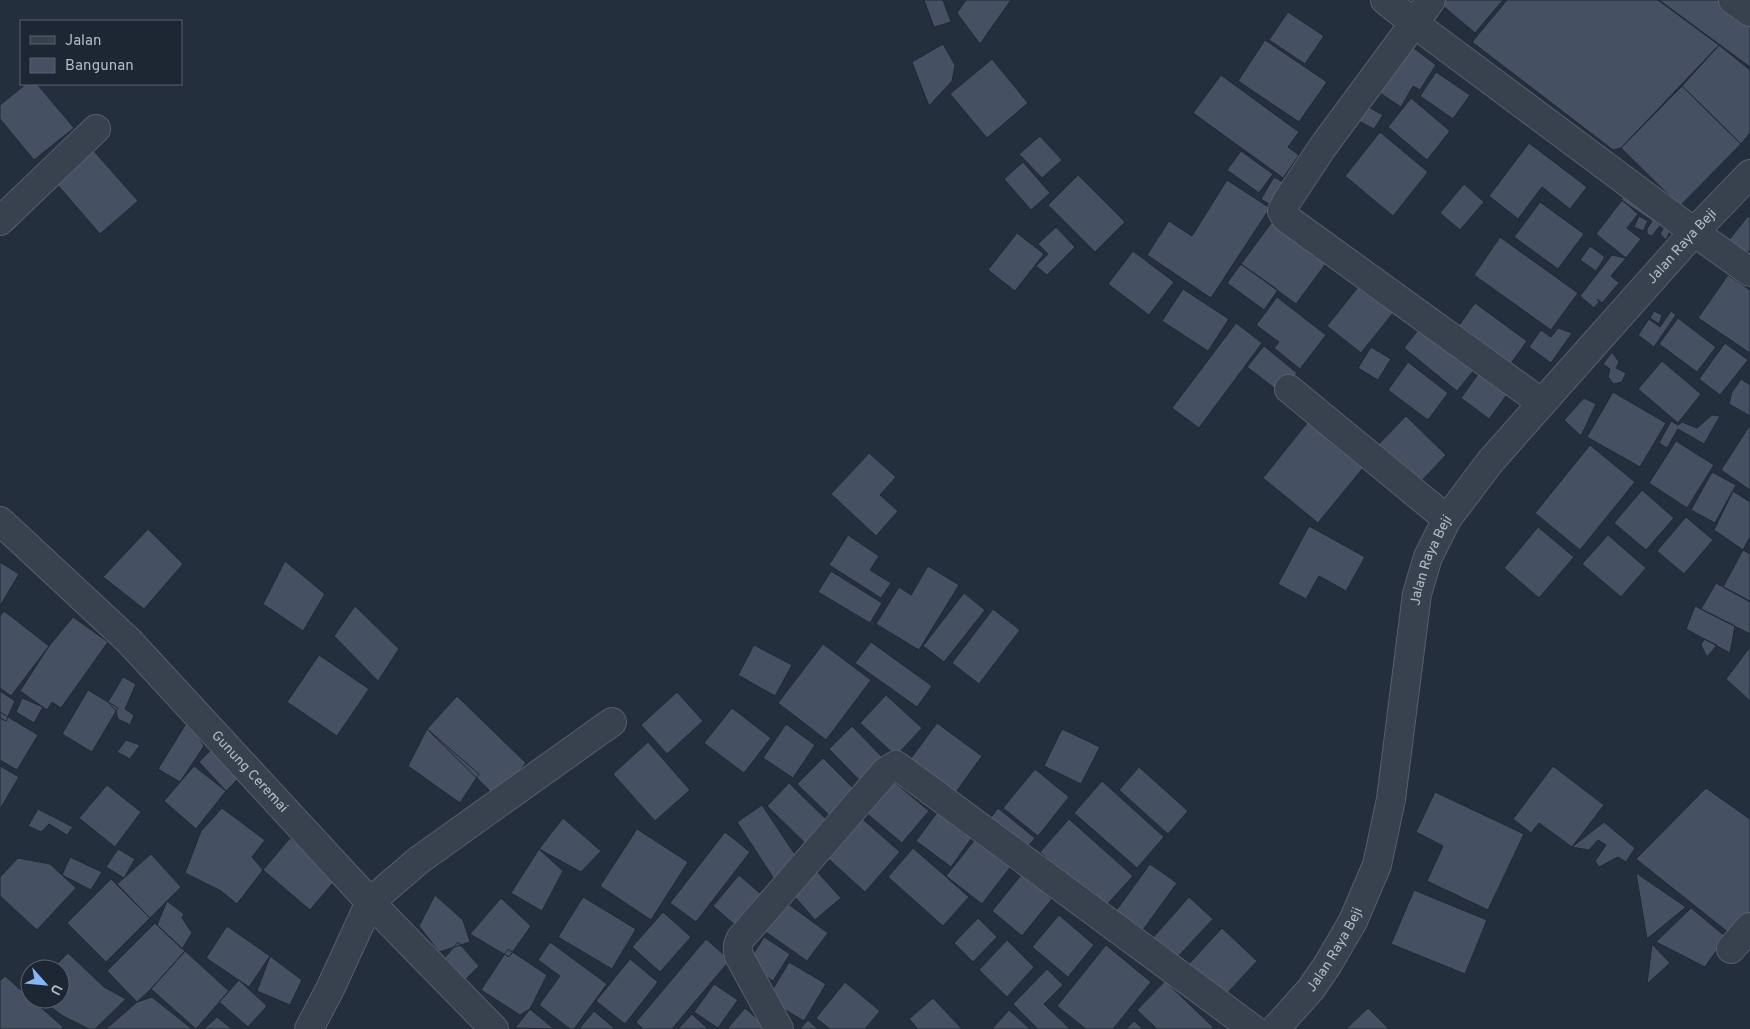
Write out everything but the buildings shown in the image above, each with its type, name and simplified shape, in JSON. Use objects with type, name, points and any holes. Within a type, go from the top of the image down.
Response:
[{"type":"street","points":[[1385,0],[1414,24],[1750,272]]},
{"type":"street","points":[[1431,0],[1322,148],[1282,211],[1286,218],[1542,403]]},
{"type":"street","points":[[1733,0],[1750,12]]},
{"type":"street","points":[[0,221],[96,129]]},
{"type":"street","name":"Jalan Raya Beji","points":[[1275,1029],[1311,988],[1328,964],[1353,921],[1377,865],[1391,799],[1417,594],[1428,557],[1447,519],[1490,462],[1694,232],[1750,174]]},
{"type":"street","points":[[1289,389],[1447,519]]},
{"type":"street","name":"Gunung Ceremai","points":[[0,521],[130,640],[370,902],[494,1029]]},
{"type":"street","points":[[309,1029],[330,989],[370,902],[419,860],[612,722]]},
{"type":"street","points":[[779,1029],[739,956],[738,944],[741,938],[886,771],[896,765],[1253,1029]]},
{"type":"street","points":[[1731,949],[1750,927]]}]
